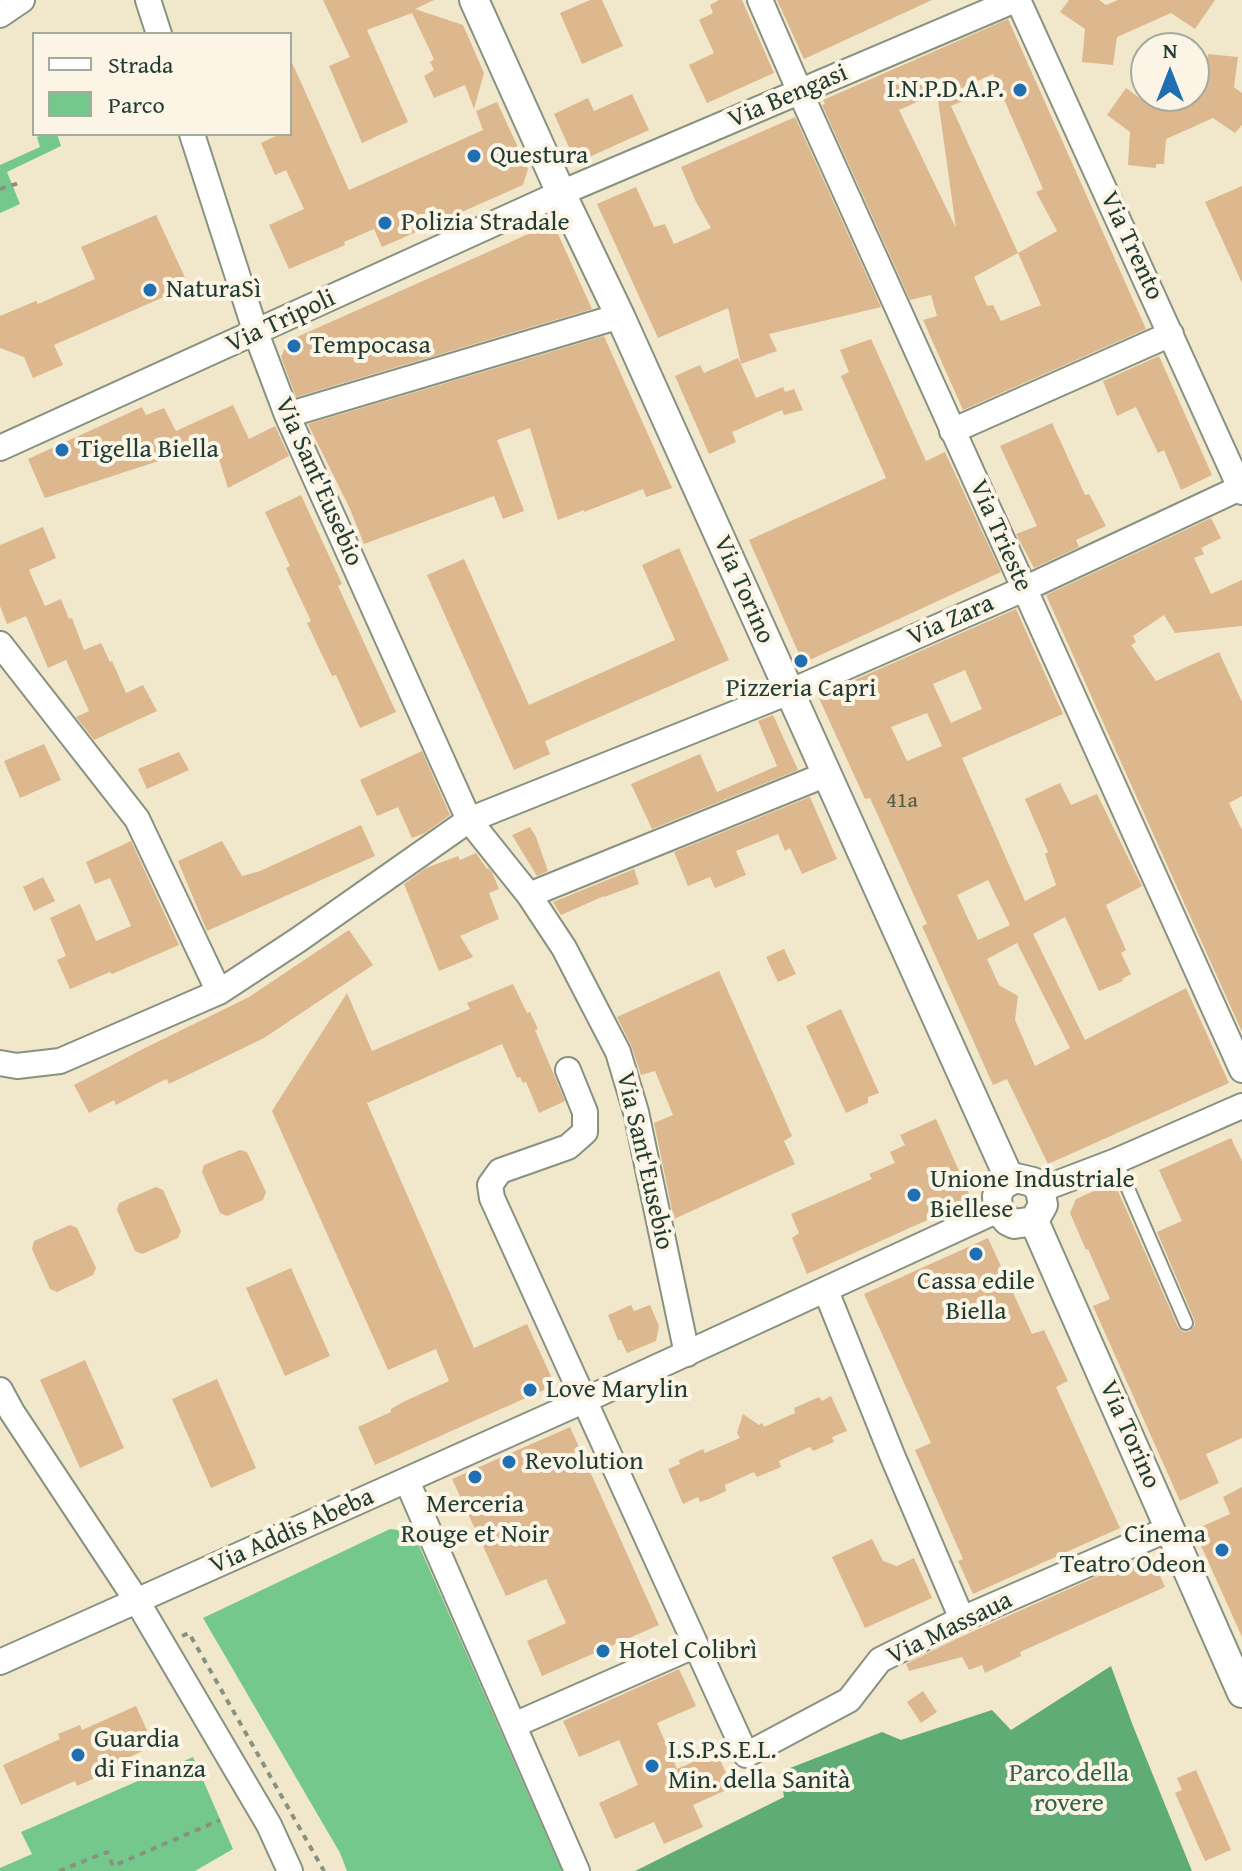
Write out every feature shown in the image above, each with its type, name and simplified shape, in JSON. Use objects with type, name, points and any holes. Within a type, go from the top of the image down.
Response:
[{"type":"street","points":[[0,15],[22,0]]},
{"type":"street","points":[[148,0],[158,32]]},
{"type":"street","name":"Via Torino","points":[[474,0],[1010,1180]]},
{"type":"street","name":"Via Trieste","points":[[760,0],[1242,1070]]},
{"type":"street","name":"Via Bengasi","points":[[561,193],[1016,0]]},
{"type":"street","name":"Via Trento","points":[[1016,0],[1241,489]]},
{"type":"street","name":"Via Sant'Eusebio","points":[[193,136],[256,333],[287,415],[469,820],[529,895],[564,948],[618,1052],[636,1112],[687,1354]]},
{"type":"street","name":"Via Tripoli","points":[[0,448],[561,193]]},
{"type":"street","points":[[287,415],[620,316]]},
{"type":"street","points":[[952,431],[1171,334]]},
{"type":"street","name":"Via Zara","points":[[469,820],[789,692],[1241,489]]},
{"type":"street","points":[[0,644],[137,819],[219,992]]},
{"type":"street","points":[[529,895],[827,774]]},
{"type":"street","points":[[0,1063],[17,1066],[60,1061],[219,992],[469,820]]},
{"type":"street","points":[[514,1725],[696,1645],[492,1198],[490,1185],[500,1171],[568,1147],[585,1132],[585,1112],[568,1070]]},
{"type":"street","points":[[1040,1190],[1116,1161],[1242,1106]]},
{"type":"street","points":[[1027,1179],[1040,1190],[1043,1205],[1034,1221],[1014,1224],[998,1210],[1000,1189],[1010,1180],[1027,1179]]},
{"type":"street","name":"Via Addis Abeba","points":[[0,1662],[407,1481],[998,1210]]},
{"type":"street","name":"Via Torino","points":[[1034,1221],[1242,1691]]},
{"type":"street","points":[[826,1291],[962,1619]]},
{"type":"street","points":[[0,1390],[137,1601],[269,1825],[290,1871]]},
{"type":"street","points":[[407,1481],[577,1871]]},
{"type":"street","name":"Via Massaua","points":[[696,1645],[746,1755],[849,1700],[880,1660],[962,1619],[1171,1528]]},
{"type":"lane","points":[[1116,1161],[1186,1323]]},
{"type":"path","points":[[0,189],[22,182]]},
{"type":"path","points":[[59,1871],[107,1852],[113,1866],[220,1820]]},
{"type":"green space","points":[[58,136],[61,146],[7,172],[20,204],[0,213],[0,165],[40,147],[37,137]]},
{"type":"green space","points":[[390,1529],[413,1532],[562,1871],[347,1871],[340,1853],[203,1618]]},
{"type":"green space","name":"Parco della rovere","points":[[1111,1666],[1192,1871],[635,1871],[784,1797],[780,1772],[882,1732],[901,1740],[992,1710],[1011,1730]]},
{"type":"green space","points":[[193,1757],[233,1849],[195,1871],[0,1871],[0,1868],[32,1854],[21,1832]]},
{"type":"building","points":[[323,0],[434,0],[415,9],[463,25],[484,73],[474,109],[465,85],[434,98],[424,76],[434,70],[430,62],[434,59],[412,13],[367,30],[408,122],[362,143],[329,66],[350,57]]},
{"type":"building","points":[[590,0],[602,0],[623,46],[582,64],[560,13]]},
{"type":"building","points":[[719,0],[742,0],[774,73],[707,103],[689,65],[714,53],[699,20],[713,13],[710,5]]},
{"type":"building","points":[[777,0],[932,0],[804,59]]},
{"type":"building","points":[[1069,0],[1099,0],[1106,5],[1118,0],[1215,0],[1195,29],[1171,13],[1117,37],[1113,65],[1082,62],[1085,29],[1060,12]]},
{"type":"building","points":[[1008,19],[1146,329],[963,410],[923,320],[937,316],[931,295],[910,300],[822,105],[825,104],[823,100]],"holes":[[[993,74],[1043,189],[1036,192],[1057,231],[1018,253],[951,106],[965,100],[960,89]],[[937,93],[956,228],[899,110]],[[1018,253],[1041,305],[1001,321],[993,305],[987,306],[974,277]]]},
{"type":"building","points":[[1210,54],[1238,57],[1234,87],[1242,93],[1242,125],[1235,133],[1213,118],[1166,139],[1164,164],[1156,164],[1156,168],[1128,165],[1130,132],[1107,115],[1126,88],[1130,91],[1130,112],[1210,112]]},
{"type":"building","name":"Questura","points":[[292,62],[349,190],[483,130],[476,111],[497,102],[528,169],[523,185],[382,247],[374,229],[289,269],[269,225],[304,209],[286,170],[275,175],[261,143],[276,136],[292,136]]},
{"type":"building","points":[[632,94],[649,130],[576,163],[554,114],[588,98],[594,111]]},
{"type":"building","points":[[795,117],[881,307],[769,334],[777,351],[741,364],[728,308],[658,338],[597,204],[636,187],[654,227],[665,224],[674,244],[711,228],[681,167]]},
{"type":"building","points":[[1242,186],[1242,283],[1205,202]]},
{"type":"building","points":[[156,215],[189,286],[54,345],[63,365],[33,378],[24,357],[0,348],[0,316],[36,301],[38,304],[95,279],[81,247]]},
{"type":"building","points":[[553,223],[592,309],[296,397],[281,357],[288,341]]},
{"type":"building","points":[[604,336],[672,488],[646,497],[643,489],[558,520],[530,428],[497,440],[524,511],[503,519],[494,496],[364,544],[308,424]]},
{"type":"building","points":[[871,339],[926,461],[945,452],[1001,572],[803,663],[749,540],[886,478],[841,376],[849,372],[840,350]]},
{"type":"building","points":[[1159,356],[1212,475],[1181,490],[1164,450],[1158,453],[1136,407],[1117,416],[1103,381]]},
{"type":"building","points":[[738,358],[756,398],[783,387],[785,392],[794,389],[803,410],[784,415],[782,410],[732,432],[736,442],[709,454],[675,376],[700,365],[704,373]]},
{"type":"building","points":[[233,405],[249,439],[275,426],[289,456],[228,488],[214,443],[45,498],[28,459],[142,407],[146,415],[164,408],[176,431]]},
{"type":"building","points":[[1052,423],[1085,495],[1089,494],[1106,526],[1076,540],[1079,547],[1034,568],[1016,534],[1037,526],[1000,446]]},
{"type":"building","points":[[301,495],[342,584],[338,586],[396,712],[360,728],[336,675],[332,676],[307,623],[311,621],[286,568],[290,566],[265,512]]},
{"type":"building","points":[[1211,518],[1221,538],[1201,548],[1204,554],[1194,558],[1211,594],[1242,580],[1242,626],[1175,633],[1164,615],[1133,636],[1136,642],[1131,645],[1156,681],[1219,652],[1242,702],[1242,796],[1229,803],[1242,830],[1242,1032],[1046,595]]},
{"type":"building","points":[[43,527],[56,558],[29,570],[45,606],[61,599],[84,650],[101,643],[126,693],[143,685],[157,711],[94,740],[76,717],[89,711],[66,660],[48,668],[26,616],[7,624],[0,606],[0,545]]},
{"type":"building","points":[[679,548],[729,660],[545,741],[550,754],[514,770],[427,575],[464,559],[529,705],[675,640],[642,565]]},
{"type":"building","points":[[1016,609],[1063,714],[962,758],[1025,901],[1056,885],[1045,854],[1048,852],[1025,799],[1060,783],[1071,805],[1097,794],[1142,886],[1106,905],[1126,950],[1121,953],[1131,974],[1123,981],[1099,991],[1065,917],[1033,934],[1085,1040],[1186,988],[1229,1083],[1048,1164],[1007,1079],[993,1085],[922,926],[927,924],[870,798],[865,799],[818,696]],"holes":[[[965,670],[982,709],[951,723],[933,684]],[[927,713],[942,746],[907,761],[891,727]],[[988,880],[1010,925],[978,940],[957,895]],[[1017,943],[1070,1048],[1035,1066],[1015,1020],[1018,996],[999,985],[987,959]]]},
{"type":"building","points":[[773,715],[798,770],[652,829],[631,784],[700,754],[717,792],[777,766],[758,721]]},
{"type":"building","points":[[44,744],[61,780],[20,798],[4,761]]},
{"type":"building","points":[[422,751],[450,815],[425,833],[412,838],[398,807],[377,816],[360,780]]},
{"type":"building","points":[[179,752],[189,770],[147,789],[138,769]]},
{"type":"building","points":[[810,797],[837,859],[802,874],[790,848],[785,851],[778,834],[736,851],[746,875],[715,888],[710,877],[688,886],[674,852]]},
{"type":"building","points":[[361,825],[375,856],[207,931],[178,861],[222,841],[242,876],[260,871]]},
{"type":"building","points":[[530,827],[548,871],[537,876],[512,835]]},
{"type":"building","points":[[131,841],[179,945],[70,989],[57,960],[66,956],[50,918],[80,904],[96,941],[131,926],[110,878],[95,884],[86,862]]},
{"type":"building","points":[[476,853],[492,872],[499,889],[489,893],[499,919],[460,936],[473,957],[439,971],[404,884],[426,868]]},
{"type":"building","points":[[634,869],[639,884],[561,915],[553,902]]},
{"type":"building","points":[[43,877],[55,901],[34,911],[23,887]]},
{"type":"building","points":[[349,930],[373,965],[264,1038],[169,1084],[167,1079],[116,1105],[114,1100],[89,1113],[74,1085],[249,997]]},
{"type":"building","points":[[784,949],[796,974],[778,982],[766,957]]},
{"type":"building","points":[[719,971],[792,1136],[784,1141],[795,1164],[674,1219],[654,1123],[673,1115],[655,1071],[641,1075],[617,1017]]},
{"type":"building","points":[[513,984],[538,1029],[535,1030],[565,1101],[539,1113],[526,1082],[517,1078],[502,1044],[367,1103],[474,1348],[527,1324],[555,1385],[375,1465],[358,1427],[449,1381],[436,1349],[388,1370],[272,1111],[347,993],[372,1051],[470,1009],[467,1003]]},
{"type":"building","points":[[841,1009],[879,1093],[868,1097],[868,1103],[846,1113],[806,1026]]},
{"type":"building","name":"Unione Industriale Biellese","points":[[936,1119],[972,1200],[807,1274],[792,1238],[799,1233],[791,1214],[872,1179],[869,1174],[895,1163],[890,1152],[905,1145],[900,1135]]},
{"type":"building","points":[[1231,1138],[1242,1161],[1242,1438],[1206,1454],[1219,1483],[1180,1501],[1093,1306],[1110,1299],[1070,1213],[1076,1199],[1114,1182],[1178,1327],[1184,1332],[1190,1331],[1195,1325],[1194,1319],[1157,1232],[1182,1221],[1159,1170]]},
{"type":"building","points":[[240,1150],[247,1152],[266,1192],[263,1200],[227,1216],[220,1213],[202,1172],[204,1165]]},
{"type":"building","points":[[156,1187],[163,1190],[181,1231],[178,1238],[142,1254],[135,1251],[117,1210],[119,1203]]},
{"type":"building","points":[[70,1225],[77,1228],[96,1268],[93,1275],[57,1292],[50,1289],[32,1249],[34,1241]]},
{"type":"building","points":[[988,1238],[1032,1334],[1044,1330],[1068,1381],[1056,1387],[1120,1528],[973,1594],[958,1561],[963,1559],[915,1450],[931,1443],[864,1294]]},
{"type":"building","points":[[291,1268],[330,1356],[285,1376],[246,1288]]},
{"type":"building","points":[[631,1305],[634,1311],[650,1305],[659,1326],[656,1341],[627,1353],[608,1315]]},
{"type":"building","points":[[85,1360],[124,1448],[80,1468],[40,1380]]},
{"type":"building","points":[[217,1379],[256,1468],[211,1488],[172,1399]]},
{"type":"building","points":[[831,1396],[847,1431],[832,1437],[834,1442],[813,1451],[810,1447],[779,1461],[781,1467],[757,1477],[754,1472],[725,1485],[726,1491],[709,1499],[700,1502],[698,1497],[683,1504],[668,1469],[680,1464],[679,1460],[740,1438],[737,1433],[743,1414],[764,1427],[795,1413],[794,1408],[819,1397],[822,1401]]},
{"type":"building","points":[[570,1427],[659,1625],[542,1676],[527,1641],[566,1623],[546,1579],[506,1596],[452,1479]]},
{"type":"building","name":"Cinema Teatro Odeon","points":[[1242,1487],[1242,1637],[1194,1530],[1230,1514],[1223,1497]]},
{"type":"building","points":[[872,1539],[883,1561],[897,1566],[914,1558],[932,1598],[865,1628],[832,1557]]},
{"type":"building","points":[[1150,1553],[1165,1587],[1020,1652],[1021,1656],[985,1673],[982,1665],[969,1670],[962,1657],[909,1671],[906,1664],[956,1639]]},
{"type":"building","points":[[679,1669],[696,1706],[657,1723],[677,1769],[716,1752],[733,1787],[693,1805],[703,1827],[664,1844],[654,1822],[615,1839],[599,1803],[638,1785],[619,1740],[579,1757],[563,1721]]},
{"type":"building","points":[[923,1691],[937,1712],[921,1723],[907,1702]]},
{"type":"building","name":"Guardia di Finanza","points":[[136,1706],[154,1746],[100,1770],[102,1775],[77,1786],[75,1781],[21,1805],[3,1765],[60,1739],[58,1734],[80,1725],[82,1730]]},
{"type":"building","points":[[1196,1770],[1231,1850],[1205,1861],[1175,1793],[1182,1790],[1177,1778]]},
{"type":"place","name":"I.N.P.D.A.P.","points":[[1020,90]]},
{"type":"place","name":"Questura","points":[[474,156]]},
{"type":"place","name":"Polizia Stradale","points":[[385,223]]},
{"type":"place","name":"NaturaSì","points":[[150,290]]},
{"type":"place","name":"Tempocasa","points":[[294,346]]},
{"type":"place","name":"Tigella Biella","points":[[62,450]]},
{"type":"place","name":"Pizzeria Capri","points":[[801,661]]},
{"type":"place","name":"Unione Industriale Biellese","points":[[914,1195]]},
{"type":"place","name":"Cassa edile Biella","points":[[976,1254]]},
{"type":"place","name":"Love Marylin","points":[[530,1390]]},
{"type":"place","name":"Revolution","points":[[509,1462]]},
{"type":"place","name":"Merceria Rouge et Noir","points":[[475,1477]]},
{"type":"place","name":"Cinema Teatro Odeon","points":[[1222,1550]]},
{"type":"place","name":"Hotel Colibrì","points":[[603,1651]]},
{"type":"place","name":"Guardia di Finanza","points":[[78,1755]]},
{"type":"place","name":"I.S.P.S.E.L. Min. della Sanità","points":[[652,1766]]}]
